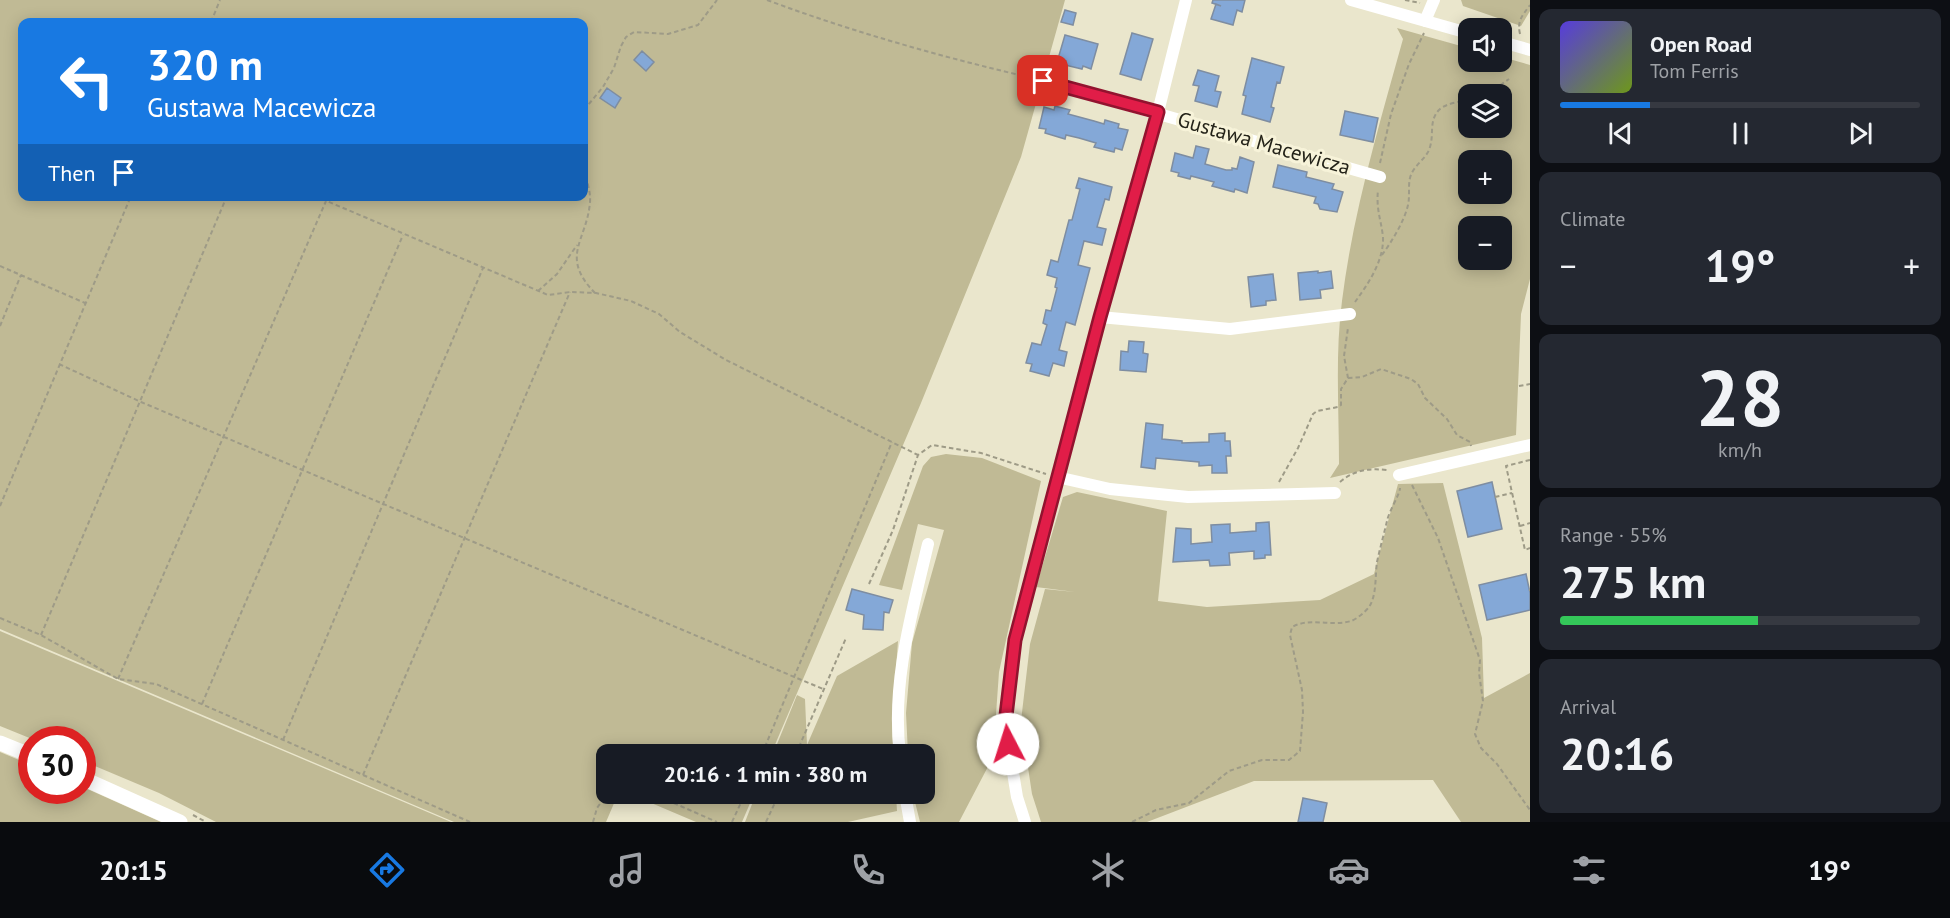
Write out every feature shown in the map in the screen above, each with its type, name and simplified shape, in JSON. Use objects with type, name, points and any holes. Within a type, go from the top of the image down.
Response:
[{"type":"street","points":[[1025,822],[1017,797],[1005,724],[1015,640],[1100,317],[1158,112],[1186,0]]},
{"type":"street","points":[[1352,0],[1458,30]]},
{"type":"street","points":[[1427,22],[1434,0]]},
{"type":"street","name":"Gustawa Macewicza","points":[[1043,81],[1380,177]]},
{"type":"street","points":[[1100,317],[1230,329],[1350,314]]},
{"type":"street","points":[[1399,475],[1530,445]]},
{"type":"street","points":[[1057,477],[1110,489],[1188,497],[1335,493]]},
{"type":"street","points":[[899,744],[898,720],[906,636],[928,544]]},
{"type":"street","points":[[0,743],[18,750]]},
{"type":"street","points":[[96,784],[180,822]]},
{"type":"street","points":[[907,804],[910,822]]},
{"type":"path","points":[[213,18],[220,0]]},
{"type":"path","points":[[588,105],[603,87],[614,68],[626,37],[634,32],[668,34],[698,25],[717,0]]},
{"type":"path","points":[[767,0],[815,18],[903,45],[1043,81]]},
{"type":"path","points":[[1525,49],[1519,20],[1530,5]]},
{"type":"path","points":[[1279,495],[1279,481],[1298,448],[1313,414],[1341,405],[1341,389],[1348,378],[1344,356],[1350,314],[1369,283],[1381,255],[1383,238],[1377,215],[1380,162],[1390,114],[1427,22]]},
{"type":"path","points":[[1502,84],[1509,79]]},
{"type":"path","points":[[1381,255],[1391,243],[1407,208],[1410,179],[1414,168],[1428,153],[1434,117],[1446,105],[1458,102]]},
{"type":"path","points":[[588,190],[590,201],[578,243],[579,271],[583,280],[596,293]]},
{"type":"path","points":[[0,506],[129,201]]},
{"type":"path","points":[[41,635],[225,201]]},
{"type":"path","points":[[118,679],[326,201],[548,295],[570,292],[596,293],[632,301],[659,315],[680,332],[726,360],[918,455]]},
{"type":"path","points":[[202,704],[403,234]]},
{"type":"path","points":[[538,291],[556,274],[578,243]]},
{"type":"path","points":[[0,266],[85,303]]},
{"type":"path","points":[[284,740],[483,268]]},
{"type":"path","points":[[0,326],[21,275]]},
{"type":"path","points":[[363,775],[570,292]]},
{"type":"path","points":[[59,364],[222,437],[385,503],[823,689]]},
{"type":"path","points":[[1348,378],[1362,378],[1381,369],[1411,379],[1423,391],[1425,398],[1447,419],[1456,435],[1470,442],[1474,458]]},
{"type":"path","points":[[1519,386],[1530,384]]},
{"type":"path","points":[[766,744],[893,441]]},
{"type":"path","points":[[869,584],[892,530],[918,455],[932,445],[981,453],[1057,477]]},
{"type":"path","points":[[1530,460],[1506,466],[1525,550],[1530,548]]},
{"type":"path","points":[[1335,493],[1338,484],[1348,475],[1370,468],[1389,470],[1411,482],[1438,538],[1480,660],[1479,673],[1483,701],[1475,734],[1481,748],[1497,764],[1530,810]]},
{"type":"path","points":[[1132,822],[1156,810],[1189,803],[1229,771],[1262,760],[1289,760],[1300,751],[1302,690],[1290,635],[1292,627],[1312,622],[1350,622],[1358,618],[1370,606],[1386,524],[1391,506],[1400,493],[1399,475]]},
{"type":"path","points":[[1495,497],[1512,494]]},
{"type":"path","points":[[1520,526],[1530,523]]},
{"type":"path","points":[[0,618],[41,635],[118,679],[156,684],[470,822]]},
{"type":"path","points":[[799,744],[846,638]]},
{"type":"path","points":[[593,822],[600,804]]},
{"type":"path","points":[[675,804],[717,822]]},
{"type":"path","points":[[732,822],[740,804]]},
{"type":"path","points":[[766,822],[774,804]]},
{"type":"shaded area","points":[[0,0],[1065,0],[1021,157],[921,403],[775,744],[596,744],[596,804],[614,804],[606,822],[454,822],[0,629]]},
{"type":"shaded area","points":[[1461,0],[1530,0],[1530,11],[1521,26],[1512,23],[1512,18],[1498,18],[1463,6]]},
{"type":"shaded area","points":[[1397,28],[1458,45],[1458,72],[1512,72],[1512,60],[1530,65],[1530,279],[1521,314],[1516,435],[1330,478],[1339,464],[1338,382],[1342,301],[1353,235],[1403,39]]},
{"type":"shaded area","points":[[946,454],[982,458],[1041,481],[999,672],[993,757],[959,822],[920,822],[916,804],[935,804],[935,744],[908,744],[906,713],[912,643],[944,530],[918,524],[902,590],[879,585],[923,466],[931,457]]},
{"type":"shaded area","points":[[1443,483],[1482,638],[1484,698],[1530,673],[1530,822],[1461,822],[1433,780],[1254,781],[1147,822],[1041,822],[1032,794],[1021,721],[1030,644],[1045,589],[1075,592],[1036,587],[1063,497],[1077,492],[1167,511],[1158,601],[1207,607],[1320,600],[1374,574],[1398,484]]},
{"type":"shaded area","points":[[0,631],[451,822],[216,822],[159,793],[96,766],[96,726],[18,726],[18,733],[0,726]]},
{"type":"shaded area","points":[[898,641],[893,744],[807,744],[837,676]]},
{"type":"shaded area","points":[[797,695],[805,699],[807,744],[777,744]]},
{"type":"shaded area","points":[[0,752],[18,760],[18,804],[96,804],[96,793],[161,822],[0,822]]},
{"type":"shaded area","points":[[654,804],[750,804],[742,822],[696,822]]},
{"type":"shaded area","points":[[752,804],[897,804],[897,811],[848,822],[745,822]]},
{"type":"building","points":[[1213,0],[1245,0],[1242,12],[1237,10],[1233,25],[1211,19],[1216,4],[1212,3]]},
{"type":"building","points":[[1065,10],[1076,13],[1073,25],[1061,22]]},
{"type":"building","points":[[1132,33],[1153,39],[1141,80],[1120,74]]},
{"type":"building","points":[[1065,35],[1098,44],[1091,69],[1065,65],[1066,61],[1058,59]]},
{"type":"building","points":[[642,51],[654,62],[646,71],[634,60]]},
{"type":"building","points":[[1252,58],[1284,67],[1280,83],[1277,82],[1270,122],[1242,114],[1246,96],[1243,95]]},
{"type":"building","points":[[1198,70],[1219,76],[1215,91],[1221,92],[1217,107],[1195,101],[1199,86],[1193,85]]},
{"type":"building","points":[[607,88],[621,98],[615,108],[600,98]]},
{"type":"building","points":[[1055,106],[1070,110],[1068,114],[1104,124],[1105,120],[1119,124],[1118,128],[1128,130],[1122,150],[1115,148],[1114,152],[1094,147],[1096,143],[1079,138],[1066,135],[1065,139],[1045,133],[1046,129],[1039,128],[1044,107],[1054,110]]},
{"type":"building","points":[[1345,111],[1378,118],[1373,142],[1340,135]]},
{"type":"building","points":[[1196,146],[1209,149],[1205,164],[1226,170],[1237,169],[1240,157],[1254,162],[1247,193],[1212,186],[1214,182],[1191,176],[1190,179],[1178,176],[1179,173],[1171,171],[1175,153],[1193,158]]},
{"type":"building","points":[[1278,165],[1307,172],[1306,177],[1334,184],[1332,189],[1343,192],[1337,212],[1320,209],[1318,204],[1314,203],[1316,197],[1273,187]]},
{"type":"building","points":[[1079,178],[1112,187],[1109,200],[1105,199],[1097,227],[1106,229],[1102,245],[1084,241],[1078,265],[1090,268],[1075,325],[1066,322],[1059,350],[1067,352],[1064,366],[1053,363],[1049,376],[1030,371],[1032,364],[1026,363],[1032,343],[1041,345],[1047,325],[1043,323],[1046,310],[1051,311],[1057,278],[1047,275],[1051,260],[1058,262],[1069,220],[1072,220],[1080,189],[1076,188]]},
{"type":"building","points":[[1318,271],[1318,273],[1331,271],[1333,288],[1320,290],[1321,298],[1300,300],[1298,273]]},
{"type":"building","points":[[1273,274],[1276,300],[1266,301],[1266,305],[1251,307],[1248,277]]},
{"type":"building","points":[[1129,341],[1144,342],[1143,353],[1148,354],[1146,372],[1120,370],[1121,351],[1128,352]]},
{"type":"building","points":[[1146,423],[1163,425],[1162,439],[1182,441],[1182,443],[1209,442],[1209,434],[1225,433],[1225,441],[1230,441],[1231,456],[1226,456],[1227,473],[1212,473],[1212,465],[1199,466],[1199,462],[1156,458],[1155,469],[1141,467]]},
{"type":"building","points":[[1492,482],[1502,529],[1468,537],[1457,491]]},
{"type":"building","points":[[1269,522],[1271,555],[1265,555],[1265,558],[1254,559],[1254,551],[1229,553],[1230,565],[1210,566],[1209,560],[1173,562],[1176,528],[1191,529],[1191,544],[1212,542],[1211,525],[1230,524],[1230,533],[1256,531],[1256,523]]},
{"type":"building","points":[[1526,574],[1530,593],[1530,610],[1487,620],[1479,585]]},
{"type":"building","points":[[852,589],[893,600],[889,613],[884,612],[883,630],[863,629],[864,615],[846,610]]},
{"type":"building","points":[[1303,798],[1327,803],[1323,822],[1298,822]]},
{"type":"route","points":[[1008,744],[1005,724],[1015,640],[1100,317],[1158,112],[1043,81]]}]
